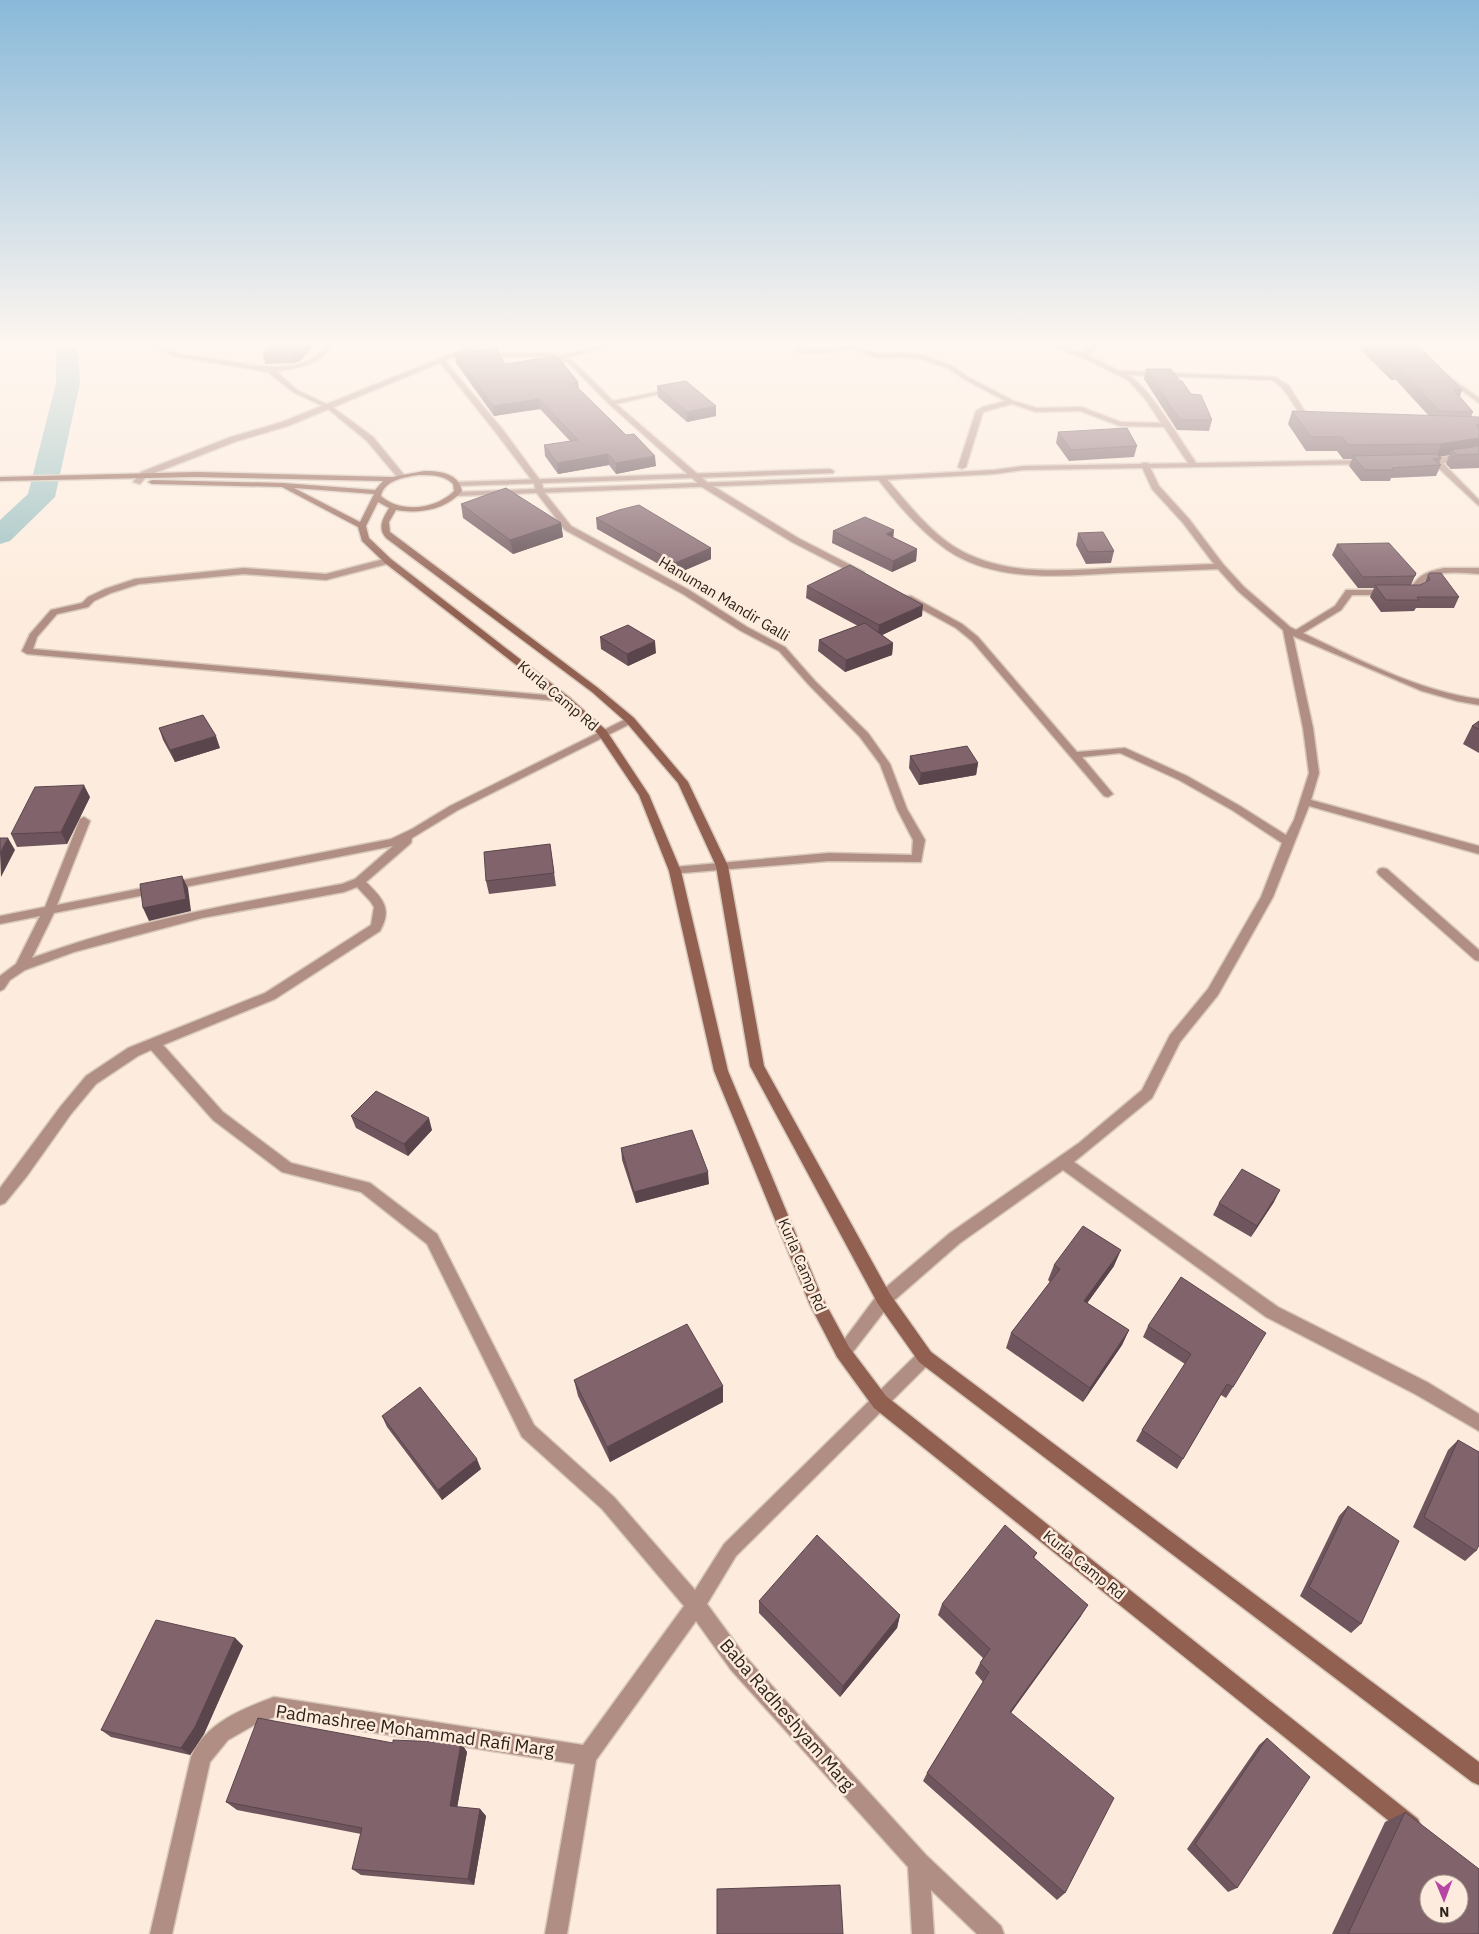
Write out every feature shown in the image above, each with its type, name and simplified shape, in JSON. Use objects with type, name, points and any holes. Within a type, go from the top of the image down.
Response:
[{"type":"main road","points":[[0,485],[86,482],[283,485],[377,494],[386,505],[414,509],[444,503],[456,494],[458,484],[450,478],[436,474],[418,473],[392,479],[380,488],[377,494],[362,526],[283,485]]},
{"type":"main road","points":[[0,479],[144,474],[294,474],[392,479]]},
{"type":"main road","name":"Kurla Camp Rd","points":[[394,507],[384,522],[386,533],[389,536],[595,690],[630,720],[683,782],[722,866],[757,1066],[884,1299],[925,1357],[1479,1774]]},
{"type":"main road","name":"Kurla Camp Rd","points":[[362,526],[366,539],[388,561],[567,700],[602,732],[644,795],[675,871],[720,1071],[816,1300],[843,1352],[880,1402],[1424,1838]]},
{"type":"street","points":[[137,482],[144,474],[259,432]]},
{"type":"street","points":[[361,432],[370,439],[401,476]]},
{"type":"street","points":[[500,432],[539,487]]},
{"type":"street","points":[[645,432],[705,485],[794,540],[870,579]]},
{"type":"street","points":[[962,467],[974,432]]},
{"type":"street","points":[[1171,432],[1193,464]]},
{"type":"street","points":[[1416,461],[1436,461],[1479,455]]},
{"type":"street","points":[[1436,461],[1479,504]]},
{"type":"street","points":[[458,484],[539,487],[705,485],[962,467],[998,466],[1023,468],[1377,462]]},
{"type":"street","points":[[1145,465],[1155,487],[1186,521],[1220,566],[1241,589],[1291,631],[1353,660],[1430,691],[1479,702]]},
{"type":"street","points":[[456,494],[695,476],[829,475],[881,478],[994,472],[1023,468]]},
{"type":"street","points":[[881,478],[930,531],[948,547],[966,557],[991,566],[1022,572],[1049,574],[1220,566]]},
{"type":"street","name":"Hanuman Mandir Galli","points":[[539,487],[568,528],[678,588],[744,629],[782,649],[812,683],[864,735],[886,764],[902,809],[919,840],[917,859],[829,857],[675,871]]},
{"type":"street","points":[[388,561],[326,577],[244,571],[138,581],[108,591],[91,599],[85,605],[54,612],[33,636],[27,651],[567,700]]},
{"type":"street","points":[[1291,631],[1338,608],[1349,592],[1415,592],[1420,590],[1416,586],[1418,581],[1434,572],[1479,570]]},
{"type":"street","points":[[896,592],[944,617],[975,639],[1108,794]]},
{"type":"street","points":[[843,1352],[884,1299],[955,1238],[1084,1147],[1147,1094],[1176,1039],[1213,992],[1267,897],[1288,842],[1300,820],[1314,773],[1291,631]]},
{"type":"street","points":[[0,920],[394,842],[416,832],[454,808],[602,732],[630,720]]},
{"type":"street","points":[[1076,755],[1121,750],[1183,778],[1236,808],[1288,842]]},
{"type":"street","points":[[1306,802],[1479,850]]},
{"type":"street","points":[[21,967],[49,911],[84,821]]},
{"type":"street","points":[[0,986],[6,977],[21,967],[72,948],[202,914],[344,888],[359,882],[416,832]]},
{"type":"street","points":[[1384,872],[1479,957]]},
{"type":"street","points":[[0,1198],[22,1172],[66,1110],[91,1080],[133,1052],[270,996],[376,928],[382,917],[381,909],[359,882]]},
{"type":"street","name":"Baba Radheshyam Marg","points":[[154,1044],[218,1116],[287,1168],[365,1187],[432,1239],[528,1431],[608,1502],[696,1605],[738,1663],[918,1863],[993,1934]]},
{"type":"street","points":[[1062,1161],[1272,1312],[1421,1388],[1479,1424]]},
{"type":"street","points":[[556,1934],[587,1756],[696,1605],[730,1550],[925,1357]]},
{"type":"street","name":"Padmashree Mohammad Rafi Marg","points":[[161,1934],[201,1757],[222,1733],[250,1716],[274,1707],[587,1756]]},
{"type":"street","points":[[918,1863],[923,1934]]},
{"type":"building","points":[[571,432],[634,434],[655,456],[616,463],[608,454],[557,463],[544,445],[578,440]]},
{"type":"building","points":[[1058,432],[1129,432],[1137,446],[1071,450]]},
{"type":"building","points":[[1308,432],[1479,432],[1479,438],[1441,444],[1348,445],[1342,437],[1311,437]]},
{"type":"building","points":[[1479,446],[1479,454],[1457,455],[1452,450]]},
{"type":"building","points":[[1437,454],[1441,458],[1433,459],[1441,465],[1392,468],[1394,470],[1365,470],[1353,456]]},
{"type":"building","points":[[506,488],[561,523],[510,540],[461,504]]},
{"type":"building","points":[[639,505],[711,548],[675,563],[596,518]]},
{"type":"building","points":[[865,517],[894,530],[886,534],[917,549],[893,561],[833,531]]},
{"type":"building","points":[[1103,532],[1114,551],[1088,552],[1078,533]]},
{"type":"building","points":[[1389,543],[1416,573],[1415,576],[1363,577],[1337,544]]},
{"type":"building","points":[[850,565],[923,605],[879,625],[807,586]]},
{"type":"building","points":[[1430,573],[1441,573],[1459,597],[1417,597],[1419,600],[1386,600],[1375,585],[1420,585],[1430,580],[1428,575]]},
{"type":"building","points":[[865,623],[893,643],[846,660],[819,640]]},
{"type":"building","points":[[628,625],[655,641],[627,654],[600,637]]},
{"type":"building","points":[[203,715],[216,736],[170,750],[159,728]]},
{"type":"building","points":[[1479,721],[1479,729],[1472,726]]},
{"type":"building","points":[[967,746],[978,763],[921,773],[910,756]]},
{"type":"building","points":[[84,785],[61,832],[11,834],[35,787]]},
{"type":"building","points":[[0,838],[8,838],[0,853]]},
{"type":"building","points":[[550,844],[554,873],[486,881],[484,852]]},
{"type":"building","points":[[182,876],[186,899],[143,908],[140,884]]},
{"type":"building","points":[[376,1091],[429,1118],[404,1144],[351,1116]]},
{"type":"building","points":[[692,1130],[708,1172],[634,1192],[621,1148]]},
{"type":"building","points":[[1242,1169],[1280,1190],[1257,1226],[1219,1203]]},
{"type":"building","points":[[1083,1226],[1121,1250],[1084,1301],[1129,1330],[1090,1388],[1011,1333],[1060,1269],[1054,1265]]},
{"type":"building","points":[[1181,1277],[1266,1333],[1233,1387],[1227,1384],[1183,1459],[1142,1430],[1191,1354],[1148,1326]]},
{"type":"building","points":[[687,1324],[723,1386],[607,1447],[574,1380]]},
{"type":"building","points":[[420,1387],[477,1459],[438,1490],[382,1416]]},
{"type":"building","points":[[1458,1440],[1479,1452],[1479,1545],[1476,1551],[1424,1517]]},
{"type":"building","points":[[1348,1506],[1399,1541],[1361,1624],[1309,1587]]},
{"type":"building","points":[[1005,1525],[1037,1553],[1033,1557],[1088,1605],[1010,1712],[1114,1798],[1065,1893],[927,1773],[989,1672],[980,1663],[990,1649],[942,1604]]},
{"type":"building","points":[[817,1535],[900,1615],[843,1686],[759,1601]]},
{"type":"building","points":[[156,1620],[235,1638],[195,1727],[181,1748],[101,1730]]},
{"type":"building","points":[[258,1718],[393,1743],[393,1740],[461,1743],[450,1806],[480,1809],[468,1879],[352,1869],[362,1828],[226,1802]]},
{"type":"building","points":[[1267,1738],[1310,1777],[1237,1888],[1195,1844]]},
{"type":"building","points":[[1405,1812],[1479,1869],[1479,1934],[1348,1934]]},
{"type":"building","points":[[840,1885],[843,1934],[717,1934],[717,1889]]},
{"type":"waterway","points":[[0,535],[41,497],[56,432]]}]
